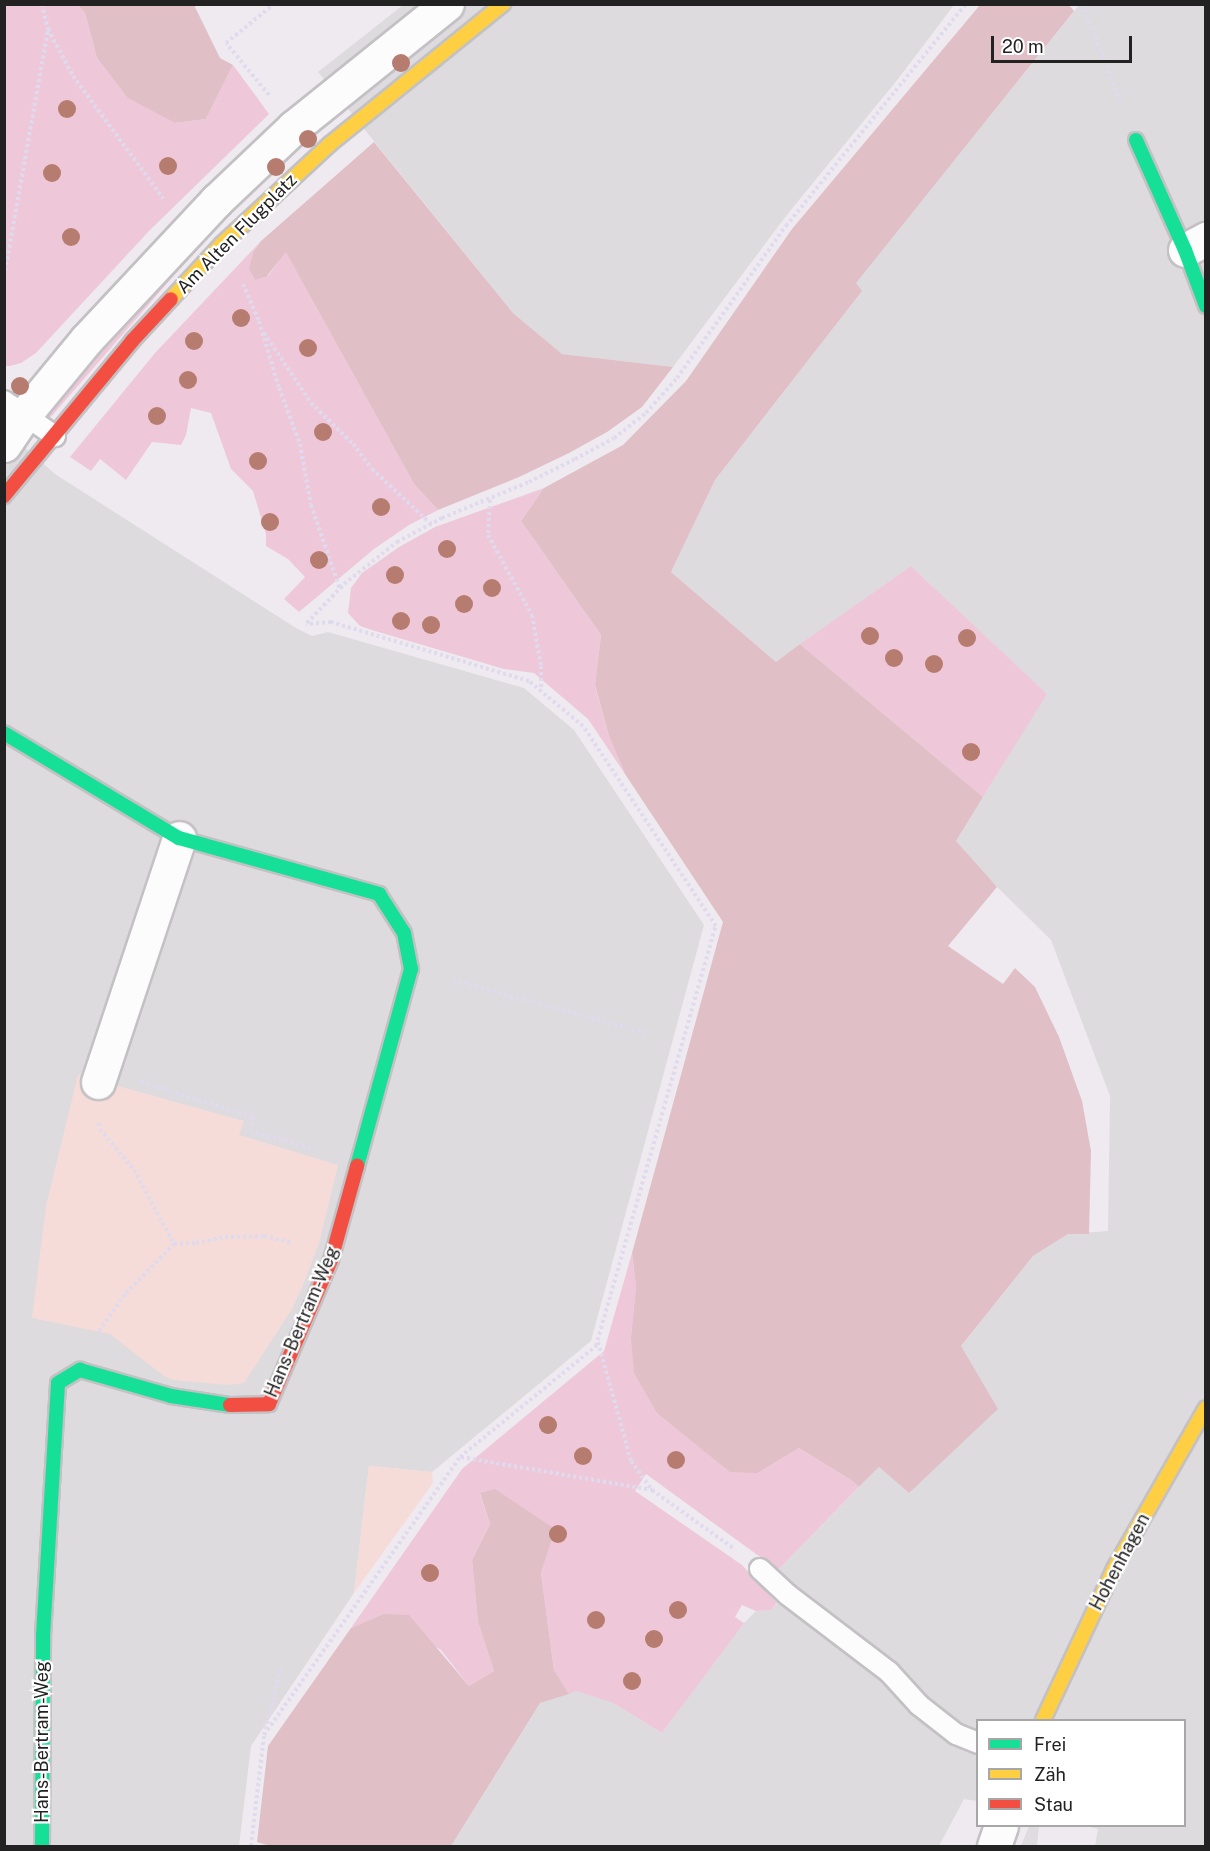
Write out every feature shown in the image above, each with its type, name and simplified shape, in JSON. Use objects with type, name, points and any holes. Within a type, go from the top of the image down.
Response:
[{"type":"street","name":"Am Alten Flugplatz","points":[[4,445],[15,407],[86,340],[154,264],[294,127],[447,4]]},
{"type":"street","name":"Am Alten Flugplatz","points":[[4,496],[132,341],[222,244],[330,144],[503,4]]},
{"type":"street","points":[[1136,140],[1195,245],[1206,306]]},
{"type":"street","name":"Hans-Bertram-Weg","points":[[4,733],[179,838],[379,894],[404,933],[411,969],[360,1162],[331,1260],[269,1404],[229,1405],[171,1396],[80,1370],[58,1383],[43,1636],[39,1846]]},
{"type":"street","points":[[100,1076],[179,838]]},
{"type":"street","name":"Hohenhagen","points":[[1043,1719],[1114,1569],[1206,1408]]},
{"type":"street","points":[[994,1846],[1001,1827]]},
{"type":"lane","points":[[15,407],[55,436]]},
{"type":"lane","points":[[760,1569],[788,1594],[889,1672],[919,1705],[956,1734],[976,1742]]},
{"type":"path","points":[[42,4],[48,29],[73,76],[155,189],[172,206]]},
{"type":"path","points":[[273,4],[226,44],[294,127]]},
{"type":"path","points":[[264,1735],[460,1457],[596,1346],[716,926],[583,726],[529,681],[331,622],[306,624],[340,589],[397,542],[431,524],[490,499],[595,449],[614,438],[646,413],[677,378],[786,226],[966,4]]},
{"type":"path","points":[[1082,4],[1136,140]]},
{"type":"path","points":[[4,277],[48,29]]},
{"type":"path","points":[[240,278],[261,330],[300,444],[311,505],[340,589]]},
{"type":"path","points":[[261,330],[311,403],[353,444],[372,469],[431,524]]},
{"type":"path","points":[[490,499],[488,535],[532,615],[541,666],[541,691]]},
{"type":"path","points":[[411,969],[647,1033]]},
{"type":"path","points":[[174,1244],[134,1170],[100,1129],[96,1110],[100,1076],[253,1117],[250,1131],[360,1162]]},
{"type":"path","points":[[80,1370],[111,1312],[126,1293],[174,1244],[196,1243],[225,1237],[264,1236],[302,1246],[331,1260]]},
{"type":"path","points":[[598,1341],[631,1461],[652,1490],[760,1569]]},
{"type":"path","points":[[460,1457],[652,1490]]},
{"type":"path","points":[[251,1846],[264,1735],[282,1665]]},
{"type":"shaded area","points":[[5,5],[78,5],[85,13],[97,58],[128,97],[175,123],[206,119],[233,65],[269,114],[149,231],[36,353],[21,363],[10,366],[5,366]]},
{"type":"shaded area","points":[[78,5],[194,5],[220,58],[233,65],[206,119],[175,123],[128,98],[97,58],[85,13]]},
{"type":"shaded area","points":[[403,5],[954,5],[898,79],[786,216],[673,367],[562,354],[513,313],[318,72]]},
{"type":"shaded area","points":[[980,5],[1069,5],[1074,11],[856,283],[862,291],[715,480],[671,572],[776,662],[800,644],[983,797],[956,841],[997,887],[948,946],[1003,984],[1015,968],[1035,987],[1059,1037],[1082,1101],[1091,1151],[1089,1234],[1068,1234],[1033,1256],[961,1346],[998,1409],[909,1493],[879,1467],[859,1487],[799,1448],[758,1473],[730,1472],[657,1413],[634,1373],[631,1337],[636,1286],[632,1253],[723,922],[625,774],[609,736],[595,685],[601,635],[521,521],[544,488],[623,445],[686,381],[792,229]]},
{"type":"shaded area","points":[[1079,5],[1205,5],[1205,1846],[1095,1846],[1098,1829],[1090,1827],[1186,1827],[1186,1719],[976,1719],[976,1801],[964,1799],[939,1846],[451,1846],[540,1703],[576,1691],[613,1703],[662,1733],[738,1629],[756,1611],[771,1610],[795,1585],[778,1570],[879,1467],[909,1493],[961,1346],[1033,1256],[1068,1234],[1108,1231],[1110,1096],[1051,940],[988,878],[956,841],[1046,694],[911,566],[776,662],[671,572],[715,480],[861,292],[855,283]]},
{"type":"shaded area","points":[[374,142],[513,313],[562,354],[673,367],[642,407],[607,432],[569,453],[519,477],[438,510],[414,484],[286,252],[267,276],[255,280],[249,269],[254,251],[261,241]]},
{"type":"shaded area","points":[[196,235],[203,242],[50,418],[41,410]]},
{"type":"shaded area","points":[[261,241],[254,251],[268,276],[286,251],[414,484],[438,510],[409,525],[374,549],[299,612],[284,599],[305,577],[288,559],[266,546],[266,534],[253,491],[231,469],[211,413],[191,408],[186,435],[181,445],[152,442],[126,480],[100,459],[91,471],[70,457],[155,353]]},
{"type":"shaded area","points":[[4,429],[55,474],[312,636],[328,632],[524,688],[574,730],[704,925],[591,1341],[432,1472],[369,1466],[354,1593],[251,1746],[239,1846],[5,1846]]},
{"type":"shaded area","points":[[544,488],[521,521],[601,635],[595,686],[609,736],[625,774],[588,719],[534,673],[504,669],[375,631],[360,626],[348,613],[351,588],[362,573],[399,547],[435,527]]},
{"type":"shaded area","points":[[911,566],[1047,694],[983,797],[800,644]]},
{"type":"shaded area","points":[[78,1075],[244,1121],[239,1135],[338,1165],[319,1243],[303,1285],[292,1309],[244,1383],[228,1385],[173,1380],[164,1376],[110,1334],[32,1318],[46,1206]]},
{"type":"shaded area","points":[[632,1253],[636,1286],[631,1337],[758,1473],[799,1448],[859,1487],[778,1570],[646,1474],[635,1491],[742,1565],[777,1603],[771,1610],[756,1611],[742,1605],[735,1617],[744,1623],[662,1733],[613,1703],[576,1691],[569,1694],[554,1670],[541,1573],[554,1529],[480,1494],[490,1524],[472,1560],[478,1622],[494,1671],[469,1686],[441,1650],[383,1614],[351,1628],[462,1469],[604,1351]]},
{"type":"shaded area","points":[[369,1466],[432,1472],[433,1483],[354,1593]]},
{"type":"shaded area","points":[[495,1489],[555,1529],[541,1573],[554,1670],[569,1694],[540,1703],[451,1846],[270,1846],[257,1842],[268,1746],[351,1628],[383,1614],[409,1615],[469,1686],[494,1671],[478,1622],[472,1560],[490,1524],[480,1493]]},
{"type":"shaded area","points":[[1029,1827],[1039,1827],[1037,1846],[1021,1846]]},
{"type":"traffic: fast","points":[[1136,140],[1185,250],[1206,306]]},
{"type":"traffic: fast","points":[[4,733],[179,838],[379,894],[404,933],[411,969],[357,1166]]},
{"type":"traffic: fast","points":[[42,1846],[43,1636],[58,1383],[80,1370],[171,1396],[230,1405]]},
{"type":"traffic: slow","points":[[171,299],[222,244],[330,144],[503,4]]},
{"type":"traffic: slow","points":[[1043,1719],[1114,1569],[1206,1408]]},
{"type":"traffic: jam","points":[[4,496],[132,341],[171,299]]},
{"type":"traffic: jam","points":[[230,1405],[269,1404],[331,1260],[357,1166]]}]
